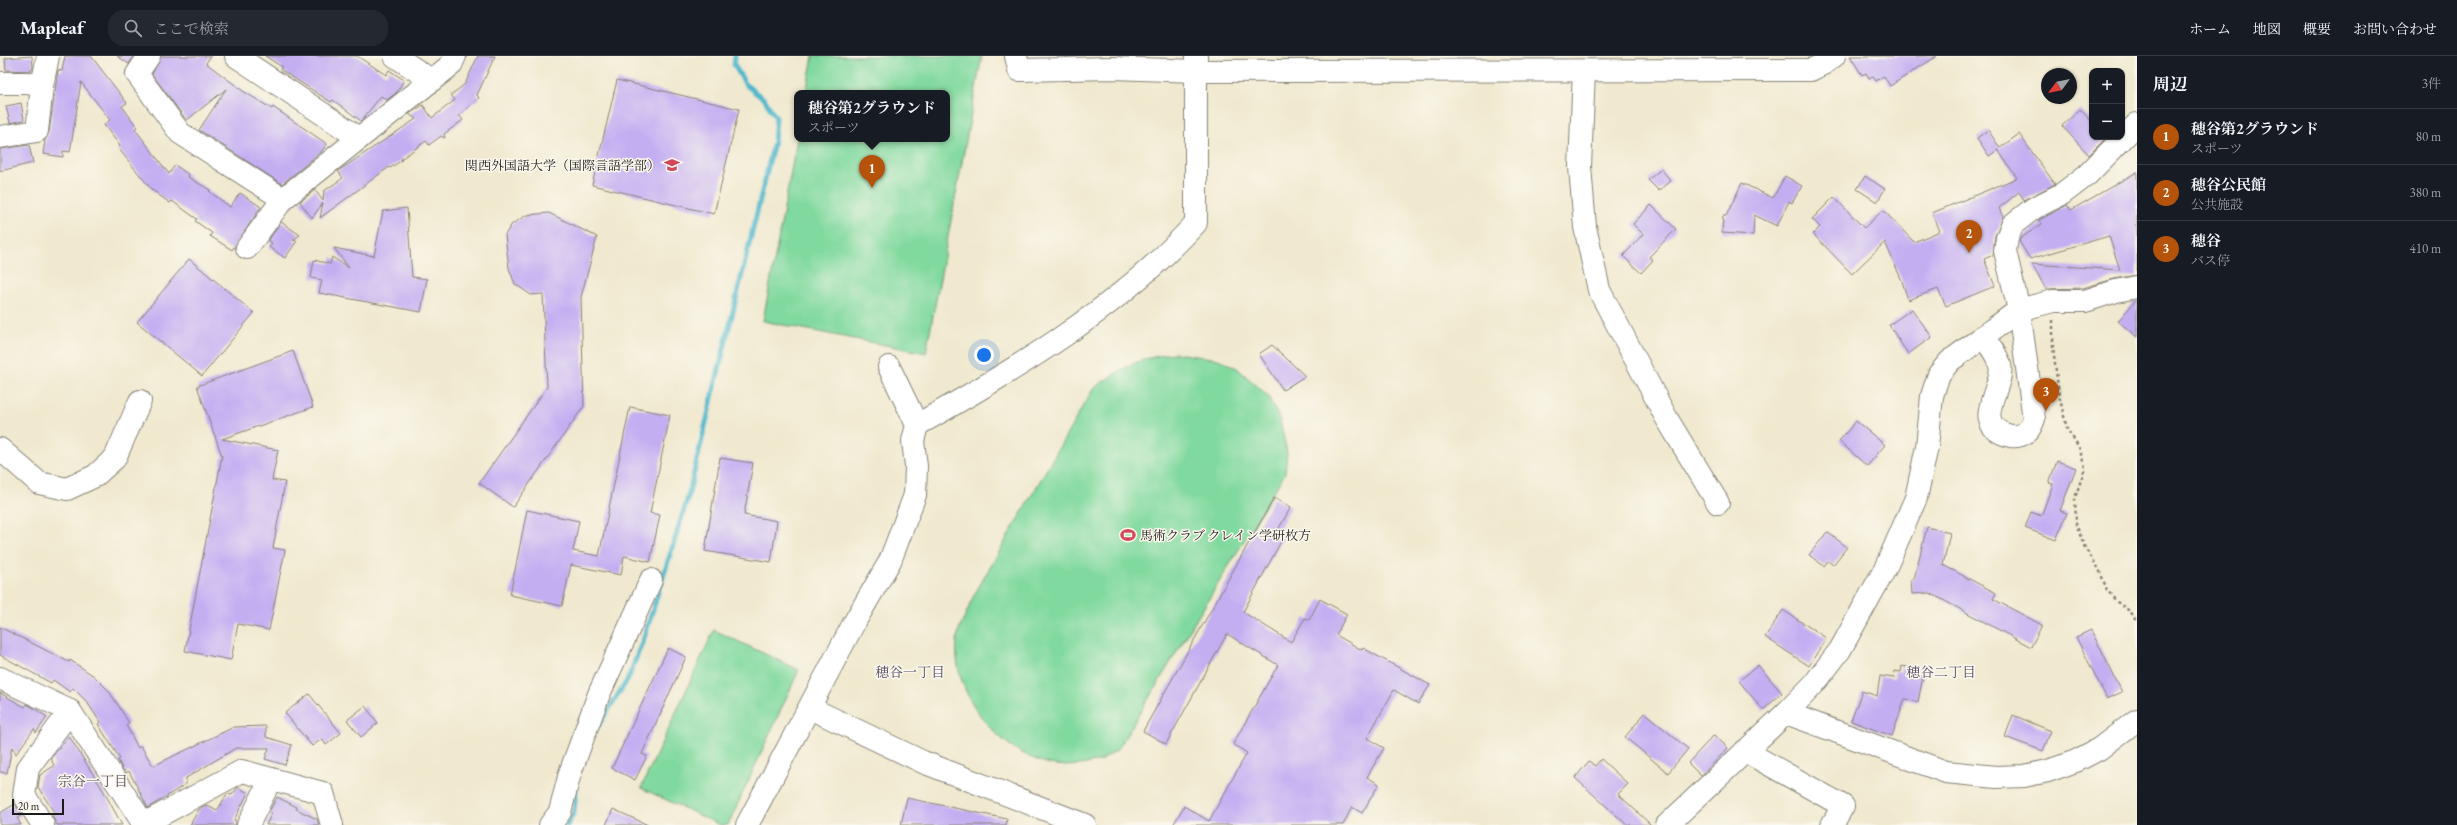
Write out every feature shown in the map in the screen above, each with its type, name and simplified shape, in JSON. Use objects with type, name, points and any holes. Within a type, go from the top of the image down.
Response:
[{"type":"street","points":[[0,138],[37,131],[42,86],[48,56]]},
{"type":"street","points":[[149,56],[137,74],[180,133],[283,199]]},
{"type":"street","points":[[236,56],[359,138]]},
{"type":"street","points":[[395,56],[431,80]]},
{"type":"street","points":[[247,248],[283,199],[451,65],[455,56]]},
{"type":"street","points":[[1016,56],[1019,70],[1112,68],[1196,63],[1584,71],[1796,71],[1811,70],[1834,56]]},
{"type":"street","points":[[917,425],[974,393],[1079,326],[1166,255],[1196,223],[1196,63]]},
{"type":"street","points":[[1584,71],[1580,167],[1585,227],[1599,290],[1667,419],[1718,504]]},
{"type":"street","points":[[0,83],[27,83],[42,86]]},
{"type":"street","points":[[1983,336],[1996,355],[2000,366],[1989,410],[1991,421],[2002,433],[2019,436],[2026,433],[2034,419],[2019,310],[2005,251],[2007,238],[2012,226],[2034,208],[2062,194],[2087,175],[2137,124]]},
{"type":"street","points":[[1667,825],[1786,713],[1827,668],[1864,610],[1916,498],[1927,446],[1932,396],[1939,374],[1950,361],[2019,310],[2052,301],[2085,301],[2116,291],[2137,287]]},
{"type":"street","points":[[747,825],[854,623],[890,561],[915,495],[916,466],[913,441],[917,425],[889,367]]},
{"type":"street","points":[[0,449],[39,484],[67,489],[95,476],[115,458],[140,401]]},
{"type":"street","points":[[550,825],[560,812],[570,773],[599,694],[651,580]]},
{"type":"street","points":[[0,678],[70,711],[143,824],[242,771],[323,793],[332,825]]},
{"type":"street","points":[[810,708],[923,762],[1085,825]]},
{"type":"street","points":[[43,825],[24,795],[28,768],[70,711]]},
{"type":"street","points":[[1786,713],[1946,772],[1996,777],[2024,776],[2048,771],[2076,761],[2098,749],[2137,720]]},
{"type":"street","points":[[1745,751],[1843,806],[1832,825]]},
{"type":"street","points":[[248,825],[271,779]]},
{"type":"path","points":[[2052,301],[2053,347],[2059,395],[2067,429],[2079,447],[2085,468],[2075,498],[2076,524],[2085,548],[2099,569],[2107,590],[2117,602],[2131,612],[2137,623]]},
{"type":"green space","points":[[813,56],[982,56],[926,353],[763,321],[796,142],[950,142],[950,90],[807,90]]},
{"type":"green space","name":"馬術クラブ クレイン学研枚方","points":[[1175,353],[1218,359],[1237,368],[1268,396],[1280,420],[1287,453],[1285,473],[1118,749],[1101,760],[1090,763],[1067,766],[1050,764],[1030,757],[1012,746],[995,732],[980,715],[968,696],[960,676],[957,655],[959,629],[973,597],[1093,389],[1122,369],[1140,361]]},
{"type":"green space","points":[[714,630],[799,670],[728,825],[720,825],[641,788]]},
{"type":"building","points":[[32,56],[33,69],[30,71],[6,70],[5,58]]},
{"type":"building","points":[[65,56],[91,56],[127,103],[122,106],[137,127],[135,129],[169,174],[175,165],[189,175],[188,177],[210,190],[209,191],[230,207],[240,193],[261,207],[232,250],[210,236],[212,233],[195,221],[197,219],[172,201],[170,203],[152,190],[118,148],[120,146],[104,125],[110,120],[81,82],[70,152],[63,151],[63,157],[43,154],[45,140],[49,132],[58,70],[62,71]]},
{"type":"building","points":[[117,56],[134,56],[129,64]]},
{"type":"building","points":[[161,56],[211,56],[206,63],[243,91],[272,109],[273,107],[327,144],[321,152],[282,184],[199,130],[226,89],[187,120],[184,117],[152,74]]},
{"type":"building","points":[[265,56],[357,56],[386,75],[389,70],[404,80],[396,93],[387,100],[381,96],[361,121],[333,100],[331,102],[280,69],[282,67]]},
{"type":"building","points":[[478,56],[495,56],[477,95],[479,98],[459,115],[463,120],[444,134],[445,138],[441,136],[429,145],[426,141],[401,159],[402,160],[390,168],[389,167],[320,218],[323,203],[312,218],[300,202],[315,190],[323,201],[324,191],[343,178],[338,171],[416,119],[409,114],[423,105],[432,118],[455,100],[451,95],[465,84]]},
{"type":"building","points":[[1850,56],[1937,56],[1890,86],[1884,76],[1876,81],[1873,76],[1869,78],[1866,73],[1862,75]]},
{"type":"building","points":[[617,80],[739,109],[714,214],[592,185]]},
{"type":"building","points":[[21,103],[24,120],[10,123],[6,106]]},
{"type":"building","points":[[2080,109],[2089,119],[2089,140],[2104,140],[2089,155],[2062,126]]},
{"type":"building","points":[[1988,130],[2000,148],[2019,134],[2055,184],[2024,200],[2019,192],[1999,208],[2003,217],[1995,236],[1993,255],[1984,259],[1995,286],[1946,306],[1938,289],[1908,300],[1902,281],[1885,242],[1852,274],[1813,234],[1820,227],[1812,219],[1834,197],[1864,228],[1883,210],[1914,242],[1940,231],[1932,213],[2017,178],[1998,150],[1989,156],[1977,138]]},
{"type":"building","points":[[29,145],[33,163],[0,171],[0,149]]},
{"type":"building","points":[[1661,169],[1671,181],[1659,191],[1648,180]]},
{"type":"building","points":[[2137,172],[2137,275],[2114,279],[2083,288],[2046,289],[2032,264],[2120,270],[2109,236],[2030,259],[2019,241],[2021,238],[2042,224],[2039,220],[2067,205],[2071,210]]},
{"type":"building","points":[[1785,176],[1802,186],[1792,203],[1789,201],[1777,226],[1754,215],[1753,235],[1722,233],[1723,216],[1726,216],[1742,183],[1773,198]]},
{"type":"building","points":[[1865,176],[1885,189],[1877,202],[1857,189]]},
{"type":"building","points":[[1651,205],[1676,229],[1649,257],[1653,260],[1641,273],[1623,256],[1643,234],[1633,224]]},
{"type":"building","points":[[407,208],[412,277],[427,279],[421,312],[319,293],[322,280],[311,278],[314,260],[330,264],[332,257],[349,268],[334,248],[374,256],[383,211]]},
{"type":"building","points":[[549,213],[597,237],[581,297],[584,406],[513,507],[479,483],[547,387],[543,294],[531,295],[515,284],[509,268],[505,235],[512,224],[527,215]]},
{"type":"building","points":[[281,222],[300,235],[293,240],[297,241],[285,258],[269,247],[272,243],[268,241]]},
{"type":"building","points":[[189,259],[254,313],[202,376],[137,322]]},
{"type":"building","points":[[2137,300],[2137,337],[2118,321]]},
{"type":"building","points":[[1912,309],[1932,337],[1908,354],[1889,325]]},
{"type":"building","points":[[1272,345],[1305,376],[1283,390],[1259,354]]},
{"type":"building","points":[[293,351],[313,407],[222,439],[278,450],[272,480],[285,482],[273,548],[285,550],[269,630],[238,624],[231,660],[185,651],[222,456],[197,386]]},
{"type":"building","points":[[630,407],[670,415],[650,513],[660,515],[650,562],[624,556],[621,575],[571,565],[562,606],[510,595],[527,510],[579,521],[573,551],[599,556]]},
{"type":"building","points":[[1856,421],[1885,445],[1867,466],[1839,441]]},
{"type":"building","points":[[720,458],[753,463],[744,515],[777,521],[771,562],[705,551]]},
{"type":"building","points":[[2057,461],[2076,468],[2060,511],[2067,513],[2056,540],[2025,528],[2031,512],[2041,516],[2053,484],[2049,483]]},
{"type":"building","points":[[1274,498],[1291,507],[1278,530],[1285,534],[1243,612],[1291,642],[1305,618],[1309,620],[1320,599],[1347,614],[1336,635],[1362,650],[1363,648],[1430,685],[1418,704],[1394,690],[1367,738],[1384,748],[1367,777],[1379,784],[1362,813],[1352,807],[1343,825],[1173,825],[1184,806],[1209,821],[1247,753],[1233,744],[1278,665],[1227,634],[1166,744],[1143,731]]},
{"type":"building","points":[[1927,527],[1950,533],[1943,565],[1996,593],[1993,599],[2042,625],[2031,647],[1930,593],[1912,594],[1911,579],[1914,579]]},
{"type":"building","points":[[1827,532],[1847,547],[1833,565],[1828,561],[1824,566],[1809,555]]},
{"type":"building","points":[[1783,610],[1826,638],[1809,666],[1765,637]]},
{"type":"building","points":[[0,627],[69,662],[70,660],[94,676],[108,690],[118,705],[129,723],[126,725],[138,748],[141,746],[153,766],[234,727],[266,726],[266,737],[292,745],[285,765],[265,759],[269,748],[236,748],[186,778],[186,784],[148,808],[129,771],[126,773],[122,768],[118,760],[120,759],[98,724],[100,722],[87,702],[73,688],[70,692],[53,680],[51,683],[0,655]]},
{"type":"building","points":[[2091,630],[2122,692],[2107,699],[2076,637]]},
{"type":"building","points":[[668,648],[686,657],[642,754],[647,756],[635,780],[612,768]]},
{"type":"building","points":[[1758,665],[1782,693],[1763,710],[1739,681]]},
{"type":"building","points":[[1902,666],[1924,671],[1918,702],[1905,699],[1892,736],[1851,721],[1862,691],[1877,696],[1880,676],[1894,678],[1895,671],[1901,672]]},
{"type":"building","points":[[0,693],[25,707],[27,704],[47,717],[36,733],[34,729],[16,754],[12,747],[7,773],[0,772]]},
{"type":"building","points":[[309,694],[341,733],[326,745],[322,739],[312,746],[285,713]]},
{"type":"building","points":[[365,706],[378,723],[361,737],[347,720]]},
{"type":"building","points":[[1645,713],[1688,749],[1668,773],[1625,737]]},
{"type":"building","points":[[2013,715],[2051,731],[2043,751],[2005,737]]},
{"type":"building","points":[[1714,735],[1728,748],[1701,776],[1688,763]]},
{"type":"building","points":[[69,736],[103,790],[122,825],[57,825],[52,816],[55,814],[38,787],[40,775],[54,766],[51,758]]},
{"type":"building","points":[[1601,759],[1628,784],[1618,794],[1651,825],[1627,825],[1575,778],[1589,761],[1595,766]]},
{"type":"building","points":[[238,787],[248,793],[234,820],[236,821],[236,825],[190,825],[199,809],[206,805],[217,811],[227,794],[232,795]]},
{"type":"building","points":[[277,797],[297,807],[296,809],[317,819],[319,825],[266,825],[272,813],[269,812]]},
{"type":"building","points":[[907,798],[1007,819],[1006,825],[901,825]]},
{"type":"building","points":[[15,804],[22,815],[17,818],[21,825],[0,825],[0,813]]},
{"type":"building","points":[[613,809],[648,825],[606,825]]},
{"type":"waterway","points":[[598,726],[628,679],[645,635],[688,497],[774,142],[776,118],[765,100],[746,85],[734,65],[735,56]]},
{"type":"waterway","points":[[567,825],[574,812],[576,789]]},
{"type":"place","name":"関西外国語大学（国際言語学部）","points":[[672,165]]},
{"type":"place","name":"穂谷第2グラウンド","points":[[872,188]]},
{"type":"place","name":"穂谷公民館","points":[[1969,253]]},
{"type":"place","name":"穂谷","points":[[2046,411]]},
{"type":"place","name":"馬術クラブ クレイン学研枚方","points":[[1128,535]]},
{"type":"district","name":"穂谷一丁目","points":[[910,672]]},
{"type":"district","name":"穂谷二丁目","points":[[1941,672]]},
{"type":"district","name":"宗谷一丁目","points":[[93,781]]}]
